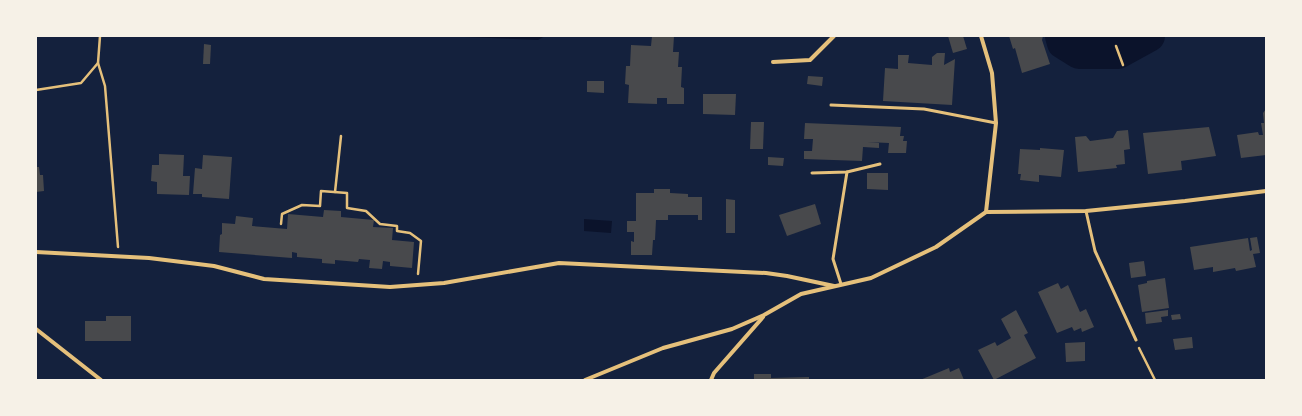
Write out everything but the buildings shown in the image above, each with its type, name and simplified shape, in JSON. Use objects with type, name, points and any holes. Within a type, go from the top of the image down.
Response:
[{"type":"street","points":[[772,62],[810,60],[834,36]]},
{"type":"street","points":[[981,36],[992,73],[996,123],[986,212]]},
{"type":"street","points":[[585,380],[662,348],[732,329],[764,315],[801,294],[871,278],[936,248],[986,212],[1086,211],[1266,191]]},
{"type":"street","points":[[36,252],[148,258],[214,266],[264,279],[390,287],[444,282],[559,263],[766,273],[834,286]]},
{"type":"street","points":[[711,380],[714,373],[764,315]]},
{"type":"street","points":[[36,329],[101,380]]},
{"type":"lane","points":[[832,105],[924,109],[996,123]]},
{"type":"lane","points":[[812,173],[847,172],[880,164]]},
{"type":"lane","points":[[841,284],[833,259],[847,172]]},
{"type":"lane","points":[[1086,211],[1095,251],[1136,340]]},
{"type":"path","points":[[100,36],[98,63],[105,86],[119,257]]},
{"type":"path","points":[[1116,46],[1123,65]]},
{"type":"path","points":[[36,90],[81,83],[98,63]]},
{"type":"path","points":[[335,192],[341,136]]},
{"type":"path","points":[[282,224],[282,214],[302,205],[320,206],[321,191],[347,193],[347,208],[366,211],[380,224],[397,226],[397,231],[410,233],[421,241],[417,285]]},
{"type":"path","points":[[1136,340],[1155,380]]},
{"type":"water","points":[[440,36],[545,36],[538,40]]},
{"type":"water","points":[[584,219],[612,221],[611,233],[584,231]]},
{"type":"waterway","points":[[1061,36],[1063,43],[1079,53],[1118,53],[1149,36]]}]
